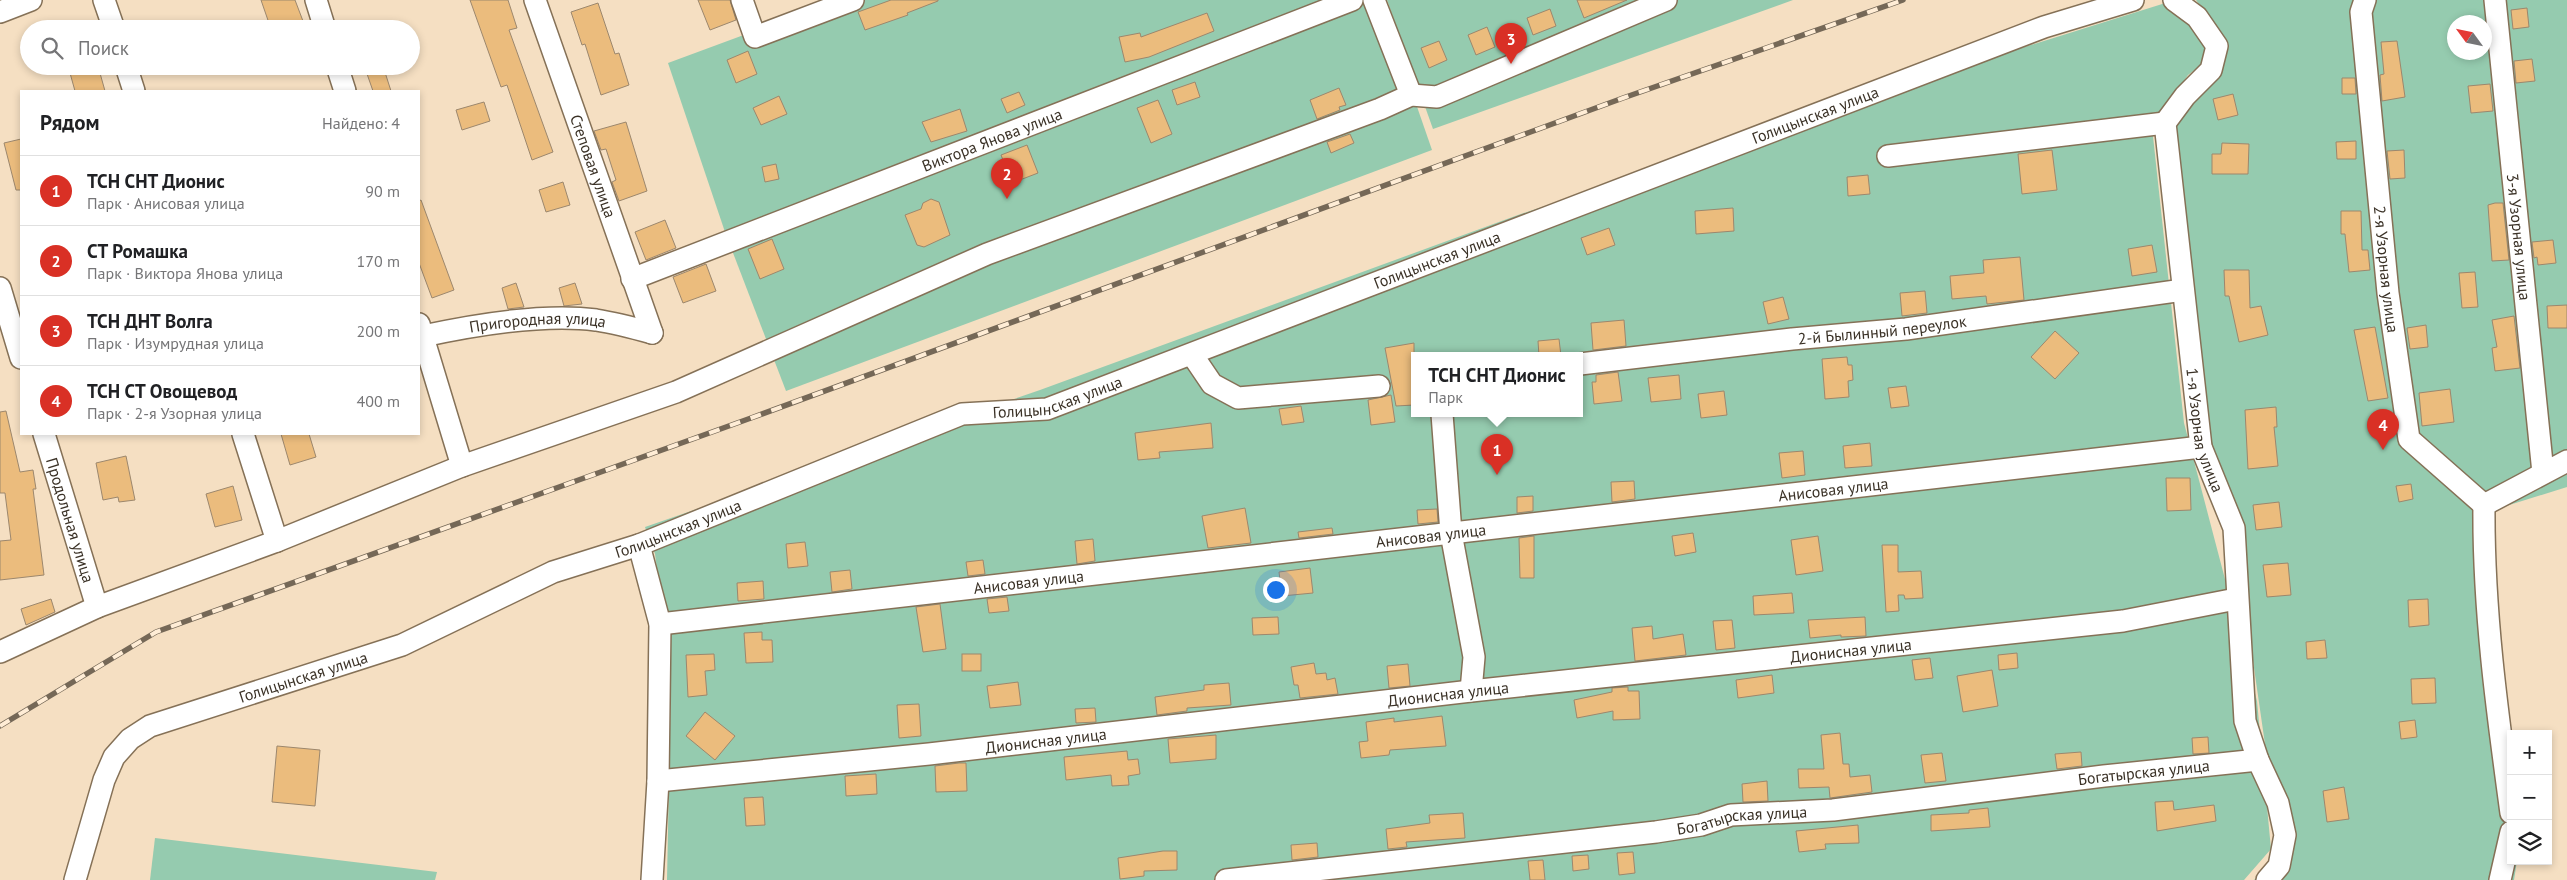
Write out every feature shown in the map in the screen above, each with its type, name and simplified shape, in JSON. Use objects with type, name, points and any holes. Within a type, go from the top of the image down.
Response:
[{"type":"street","points":[[0,12],[31,0]]},
{"type":"street","points":[[104,0],[111,20]]},
{"type":"street","points":[[316,0],[323,20]]},
{"type":"street","name":"Степовая улица","points":[[535,0],[652,333]]},
{"type":"street","points":[[742,0],[755,37],[853,0]]},
{"type":"street","name":"Виктора Янова улица","points":[[632,279],[1352,0]]},
{"type":"street","points":[[1374,0],[1411,95]]},
{"type":"street","points":[[0,652],[97,607],[277,541],[462,466],[676,392],[987,254],[1380,109],[1411,95],[1437,97],[1666,0]]},
{"type":"street","name":"Голицынская улица","points":[[74,880],[104,780],[114,757],[130,739],[150,726],[402,645],[553,572],[639,545],[962,414],[1048,410],[2044,27],[2133,0]]},
{"type":"street","points":[[1888,156],[2165,123],[2184,96],[2211,70],[2216,46],[2197,17],[2174,0]]},
{"type":"street","name":"2-я Узорная улица","points":[[2365,0],[2361,12],[2387,284],[2410,439],[2484,505]]},
{"type":"street","name":"3-я Узорная улица","points":[[2494,0],[2543,473]]},
{"type":"street","points":[[129,75],[134,90]]},
{"type":"street","points":[[340,75],[345,90]]},
{"type":"street","name":"1-я Узорная улица","points":[[2165,123],[2201,448],[2234,528],[2236,599],[2245,721],[2258,760],[2278,803],[2285,835],[2279,866],[2267,880]]},
{"type":"street","points":[[0,288],[20,355]]},
{"type":"street","name":"2-й Былинный переулок","points":[[1583,364],[1792,339],[1906,329],[2183,290]]},
{"type":"street","name":"Пригородная улица","points":[[421,330],[549,320],[594,320],[652,333]]},
{"type":"street","points":[[421,330],[462,466]]},
{"type":"street","points":[[1192,356],[1212,384],[1238,398],[1379,386]]},
{"type":"street","points":[[1442,417],[1451,533],[1474,657],[1471,691]]},
{"type":"street","name":"Продольная улица","points":[[44,435],[97,607]]},
{"type":"street","points":[[243,435],[277,541]]},
{"type":"street","name":"Анисовая улица","points":[[660,624],[2201,448]]},
{"type":"street","points":[[2507,783],[2496,699],[2484,554],[2484,505],[2567,461]]},
{"type":"street","points":[[639,545],[660,624],[658,781],[652,880]]},
{"type":"street","name":"Дионисная улица","points":[[658,781],[929,754],[1471,691],[2123,621],[2236,599]]},
{"type":"street","name":"Богатырская улица","points":[[1226,880],[1656,832],[1701,825],[1731,815],[1833,810],[2104,776],[2258,760]]},
{"type":"street","points":[[2500,880],[2507,849]]},
{"type":"green space","points":[[838,0],[1380,0],[1432,150],[786,391],[725,232],[668,63]]},
{"type":"green space","points":[[1387,0],[1793,0],[1433,129]]},
{"type":"green space","points":[[2175,0],[2205,38],[2205,62],[2188,75],[2152,127],[2184,423],[2257,701],[2271,849],[2244,880],[667,880],[671,680],[655,554],[645,527],[1040,390],[1518,215],[2015,50]]},
{"type":"green space","points":[[2196,0],[2567,0],[2567,487],[2490,511],[2507,794],[2507,865],[2516,865],[2514,880],[2254,880],[2266,869],[2276,843],[2267,758],[2253,661],[2229,569],[2222,521],[2202,467],[2173,105],[2222,37]]},
{"type":"green space","points":[[155,838],[437,872],[435,880],[150,880]]},
{"type":"building","points":[[261,0],[295,0],[303,20],[268,20]]},
{"type":"building","points":[[470,0],[508,0],[517,28],[509,30],[553,152],[532,160],[507,85],[501,87]]},
{"type":"building","points":[[698,0],[730,0],[736,20],[710,30]]},
{"type":"building","points":[[891,0],[938,1],[907,13],[908,15],[865,30],[858,12]]},
{"type":"building","points":[[1577,0],[1627,0],[1584,18]]},
{"type":"building","points":[[598,3],[615,54],[619,53],[629,85],[601,95],[585,44],[582,45],[571,12]]},
{"type":"building","points":[[2527,8],[2529,27],[2513,29],[2511,10]]},
{"type":"building","points":[[1550,9],[1556,26],[1533,35],[1527,18]]},
{"type":"building","points":[[1207,13],[1214,31],[1149,57],[1125,62],[1119,37],[1140,33],[1141,37]]},
{"type":"building","points":[[1487,27],[1495,47],[1476,55],[1468,35]]},
{"type":"building","points":[[1439,41],[1447,60],[1429,68],[1421,48]]},
{"type":"building","points":[[2397,41],[2405,97],[2382,101],[2380,75],[2384,74],[2381,42]]},
{"type":"building","points":[[748,51],[757,74],[736,83],[727,60]]},
{"type":"building","points":[[2532,59],[2535,81],[2516,83],[2514,61]]},
{"type":"building","points":[[71,75],[101,75],[105,90],[75,90]]},
{"type":"building","points":[[367,75],[386,75],[391,90],[373,90]]},
{"type":"building","points":[[2342,78],[2355,78],[2356,94],[2342,94]]},
{"type":"building","points":[[1195,82],[1200,97],[1177,105],[1172,90]]},
{"type":"building","points":[[2490,84],[2493,111],[2471,113],[2468,86]]},
{"type":"building","points":[[1339,88],[1346,105],[1339,107],[1340,110],[1317,119],[1310,100]]},
{"type":"building","points":[[1019,92],[1025,105],[1007,113],[1001,99]]},
{"type":"building","points":[[2233,94],[2238,115],[2218,120],[2213,99]]},
{"type":"building","points":[[779,96],[787,114],[761,125],[753,108]]},
{"type":"building","points":[[1158,100],[1172,134],[1151,143],[1137,108]]},
{"type":"building","points":[[484,102],[490,121],[462,130],[456,110]]},
{"type":"building","points":[[960,109],[967,131],[931,142],[922,122]]},
{"type":"building","points":[[626,122],[647,191],[619,201],[612,182],[616,180],[606,149],[601,150],[594,131]]},
{"type":"building","points":[[1350,134],[1354,143],[1331,153],[1327,142]]},
{"type":"building","points":[[20,139],[20,190],[16,190],[4,143]]},
{"type":"building","points":[[2356,141],[2356,159],[2337,159],[2336,142]]},
{"type":"building","points":[[2222,143],[2249,144],[2248,174],[2212,174],[2212,154],[2221,154]]},
{"type":"building","points":[[1027,145],[1038,173],[1012,183],[1001,155]]},
{"type":"building","points":[[2052,150],[2057,190],[2022,194],[2018,154]]},
{"type":"building","points":[[2404,150],[2405,178],[2390,179],[2387,151]]},
{"type":"building","points":[[776,164],[779,179],[765,182],[762,167]]},
{"type":"building","points":[[1868,175],[1870,194],[1848,196],[1847,177]]},
{"type":"building","points":[[563,182],[570,205],[546,212],[539,190]]},
{"type":"building","points":[[931,199],[939,202],[950,235],[924,247],[917,245],[905,215],[921,209],[923,203]]},
{"type":"building","points":[[420,200],[454,290],[432,298],[420,266]]},
{"type":"building","points":[[2503,203],[2509,260],[2492,261],[2488,205]]},
{"type":"building","points":[[1733,208],[1734,231],[1696,234],[1695,211]]},
{"type":"building","points":[[2341,211],[2361,211],[2362,250],[2368,250],[2370,270],[2349,272],[2345,234],[2341,234]]},
{"type":"building","points":[[665,220],[676,248],[646,260],[635,232]]},
{"type":"building","points":[[1609,228],[1615,245],[1587,255],[1581,238]]},
{"type":"building","points":[[772,239],[784,269],[760,279],[748,249]]},
{"type":"building","points":[[2553,240],[2556,263],[2538,265],[2537,257],[2534,258],[2532,242]]},
{"type":"building","points":[[2152,245],[2157,272],[2132,276],[2128,249]]},
{"type":"building","points":[[2020,257],[2024,300],[1987,304],[1986,296],[1952,299],[1950,276],[1984,273],[1983,260]]},
{"type":"building","points":[[706,264],[716,291],[683,303],[673,277]]},
{"type":"building","points":[[2224,270],[2249,270],[2250,308],[2261,306],[2268,335],[2239,342],[2229,296],[2225,296]]},
{"type":"building","points":[[2475,272],[2478,307],[2462,308],[2459,273]]},
{"type":"building","points":[[516,283],[524,307],[508,309],[502,288]]},
{"type":"building","points":[[575,283],[582,304],[564,306],[559,288]]},
{"type":"building","points":[[1925,291],[1927,313],[1902,316],[1900,293]]},
{"type":"building","points":[[1783,297],[1789,319],[1768,324],[1763,302]]},
{"type":"building","points":[[2567,305],[2567,328],[2548,328],[2547,306]]},
{"type":"building","points":[[2514,316],[2520,368],[2495,371],[2492,348],[2497,347],[2492,320]]},
{"type":"building","points":[[1624,320],[1626,346],[1593,350],[1591,323]]},
{"type":"building","points":[[2426,325],[2428,347],[2410,349],[2407,328]]},
{"type":"building","points":[[2375,327],[2388,398],[2368,401],[2354,330]]},
{"type":"building","points":[[2055,331],[2079,353],[2055,379],[2031,357]]},
{"type":"building","points":[[1559,339],[1561,352],[1539,352],[1538,341]]},
{"type":"building","points":[[1414,343],[1414,352],[1411,352],[1411,405],[1396,406],[1385,348]]},
{"type":"building","points":[[1847,357],[1848,365],[1852,365],[1853,380],[1848,381],[1849,397],[1825,399],[1822,359]]},
{"type":"building","points":[[1618,372],[1622,401],[1594,404],[1592,382],[1596,382],[1596,375]]},
{"type":"building","points":[[1679,375],[1681,399],[1651,402],[1648,378]]},
{"type":"building","points":[[1906,386],[1909,406],[1891,408],[1888,388]]},
{"type":"building","points":[[2450,389],[2454,422],[2422,426],[2419,393]]},
{"type":"building","points":[[1724,391],[1727,415],[1701,418],[1698,394]]},
{"type":"building","points":[[1391,395],[1395,422],[1371,425],[1368,400]]},
{"type":"building","points":[[1301,406],[1304,422],[1282,425],[1279,409]]},
{"type":"building","points":[[2276,407],[2277,427],[2274,427],[2278,466],[2248,469],[2245,410]]},
{"type":"building","points":[[6,411],[20,472],[33,470],[36,489],[33,489],[44,575],[0,580],[0,541],[11,540],[5,493],[0,493],[0,412]]},
{"type":"building","points":[[1211,423],[1213,448],[1159,452],[1160,458],[1138,460],[1135,433]]},
{"type":"building","points":[[281,435],[309,435],[316,457],[290,465]]},
{"type":"building","points":[[1870,443],[1872,466],[1845,468],[1843,446]]},
{"type":"building","points":[[1803,451],[1805,475],[1782,478],[1779,453]]},
{"type":"building","points":[[126,456],[135,500],[119,502],[118,497],[103,500],[96,463]]},
{"type":"building","points":[[2166,478],[2190,478],[2191,510],[2167,511]]},
{"type":"building","points":[[1634,481],[1635,499],[1612,502],[1611,482]]},
{"type":"building","points":[[2411,484],[2413,499],[2399,502],[2396,486]]},
{"type":"building","points":[[233,486],[242,520],[215,527],[206,494]]},
{"type":"building","points":[[1533,496],[1533,511],[1517,513],[1517,497]]},
{"type":"building","points":[[2279,502],[2282,527],[2256,530],[2253,505]]},
{"type":"building","points":[[1245,508],[1251,543],[1208,548],[1202,516]]},
{"type":"building","points":[[1437,509],[1438,522],[1418,524],[1417,510]]},
{"type":"building","points":[[1332,528],[1333,534],[1299,538],[1298,532]]},
{"type":"building","points":[[1693,533],[1696,552],[1675,556],[1672,536]]},
{"type":"building","points":[[1534,536],[1534,578],[1520,578],[1519,538]]},
{"type":"building","points":[[1818,536],[1823,571],[1796,575],[1791,540]]},
{"type":"building","points":[[1093,539],[1095,561],[1077,564],[1075,541]]},
{"type":"building","points":[[805,542],[808,566],[788,568],[786,544]]},
{"type":"building","points":[[1882,545],[1898,545],[1898,572],[1921,571],[1923,598],[1905,599],[1904,595],[1898,595],[1899,611],[1886,612]]},
{"type":"building","points":[[983,560],[985,574],[968,576],[966,562]]},
{"type":"building","points":[[2288,563],[2291,595],[2267,597],[2263,565]]},
{"type":"building","points":[[1310,568],[1313,593],[1282,596],[1279,572]]},
{"type":"building","points":[[850,570],[852,589],[832,592],[830,572]]},
{"type":"building","points":[[763,581],[764,599],[738,601],[737,583]]},
{"type":"building","points":[[1792,593],[1794,613],[1754,615],[1753,596]]},
{"type":"building","points":[[1007,597],[1009,611],[989,613],[987,599]]},
{"type":"building","points":[[51,599],[55,612],[26,625],[21,609]]},
{"type":"building","points":[[2428,599],[2429,625],[2409,627],[2408,600]]},
{"type":"building","points":[[940,604],[946,649],[923,652],[916,607]]},
{"type":"building","points":[[1278,617],[1279,634],[1253,635],[1252,618]]},
{"type":"building","points":[[1865,617],[1866,636],[1841,637],[1841,635],[1810,638],[1808,620]]},
{"type":"building","points":[[1732,620],[1735,648],[1716,650],[1713,621]]},
{"type":"building","points":[[1652,626],[1653,639],[1683,634],[1686,655],[1635,661],[1632,628]]},
{"type":"building","points":[[762,632],[762,640],[772,640],[773,662],[746,663],[744,633]]},
{"type":"building","points":[[2325,640],[2327,658],[2307,659],[2306,642]]},
{"type":"building","points":[[2017,653],[2018,668],[1999,670],[1998,655]]},
{"type":"building","points":[[714,654],[715,670],[705,671],[707,695],[688,697],[686,655]]},
{"type":"building","points":[[962,654],[981,654],[981,671],[962,671]]},
{"type":"building","points":[[1930,658],[1933,678],[1915,680],[1912,660]]},
{"type":"building","points":[[1314,663],[1316,674],[1326,673],[1327,680],[1335,678],[1338,694],[1300,698],[1298,685],[1294,685],[1291,667]]},
{"type":"building","points":[[1408,664],[1410,686],[1389,688],[1387,666]]},
{"type":"building","points":[[1992,670],[1998,706],[1963,712],[1957,676]]},
{"type":"building","points":[[1772,675],[1774,693],[1738,698],[1736,680]]},
{"type":"building","points":[[2435,678],[2436,703],[2412,704],[2411,679]]},
{"type":"building","points":[[1018,682],[1021,705],[990,708],[987,686]]},
{"type":"building","points":[[1229,683],[1231,705],[1187,708],[1187,711],[1157,715],[1155,697],[1204,690],[1204,685]]},
{"type":"building","points":[[1628,687],[1628,691],[1639,691],[1640,719],[1613,720],[1613,711],[1577,718],[1574,700],[1612,692],[1612,688]]},
{"type":"building","points":[[919,704],[921,736],[899,738],[897,705]]},
{"type":"building","points":[[1095,708],[1096,722],[1076,723],[1075,709]]},
{"type":"building","points":[[705,712],[735,736],[715,760],[686,736]]},
{"type":"building","points":[[1442,716],[1446,746],[1390,750],[1389,755],[1361,758],[1359,742],[1368,741],[1366,722],[1394,718],[1394,722]]},
{"type":"building","points":[[2415,720],[2417,737],[2401,739],[2399,722]]},
{"type":"building","points":[[1840,733],[1843,764],[1849,764],[1850,777],[1870,775],[1872,792],[1830,798],[1829,787],[1799,788],[1798,769],[1824,769],[1821,735]]},
{"type":"building","points":[[1216,735],[1216,759],[1170,763],[1168,739]]},
{"type":"building","points":[[2208,737],[2209,753],[2193,754],[2192,738]]},
{"type":"building","points":[[277,746],[320,750],[315,806],[272,802]]},
{"type":"building","points":[[1127,751],[1128,760],[1138,759],[1140,774],[1128,776],[1129,785],[1112,786],[1111,775],[1066,780],[1064,757]]},
{"type":"building","points":[[2081,752],[2082,766],[2057,769],[2055,754]]},
{"type":"building","points":[[1942,753],[1946,781],[1925,783],[1921,755]]},
{"type":"building","points":[[966,763],[967,791],[936,792],[935,766]]},
{"type":"building","points":[[876,774],[877,794],[846,796],[845,776]]},
{"type":"building","points":[[1767,781],[1768,801],[1743,802],[1742,784]]},
{"type":"building","points":[[2344,787],[2349,819],[2327,822],[2323,791]]},
{"type":"building","points":[[763,797],[765,825],[746,826],[744,798]]},
{"type":"building","points":[[2173,801],[2174,810],[2214,805],[2216,821],[2157,831],[2155,802]]},
{"type":"building","points":[[1988,808],[1990,827],[1931,831],[1931,815],[1969,813],[1969,810]]},
{"type":"building","points":[[1463,813],[1465,838],[1406,842],[1407,847],[1388,849],[1386,829],[1430,823],[1429,815]]},
{"type":"building","points":[[1858,825],[1859,843],[1825,844],[1826,849],[1799,852],[1796,831]]},
{"type":"building","points":[[1317,843],[1318,857],[1292,860],[1291,845]]},
{"type":"building","points":[[1163,851],[1177,851],[1177,870],[1144,871],[1144,876],[1120,879],[1118,858]]},
{"type":"building","points":[[1633,852],[1635,873],[1619,875],[1617,853]]},
{"type":"building","points":[[1588,855],[1589,869],[1573,871],[1572,856]]},
{"type":"building","points":[[1543,860],[1545,880],[1530,880],[1528,861]]},
{"type":"railway","points":[[0,726],[156,632],[751,418],[1623,98],[1903,0]]},
{"type":"place","name":"ТСН ДНТ Волга","points":[[1511,64]]},
{"type":"place","name":"СТ Ромашка","points":[[1007,199]]},
{"type":"place","name":"ТСН СТ Овощевод","points":[[2383,450]]},
{"type":"place","name":"ТСН СНТ Дионис","points":[[1497,475]]}]
